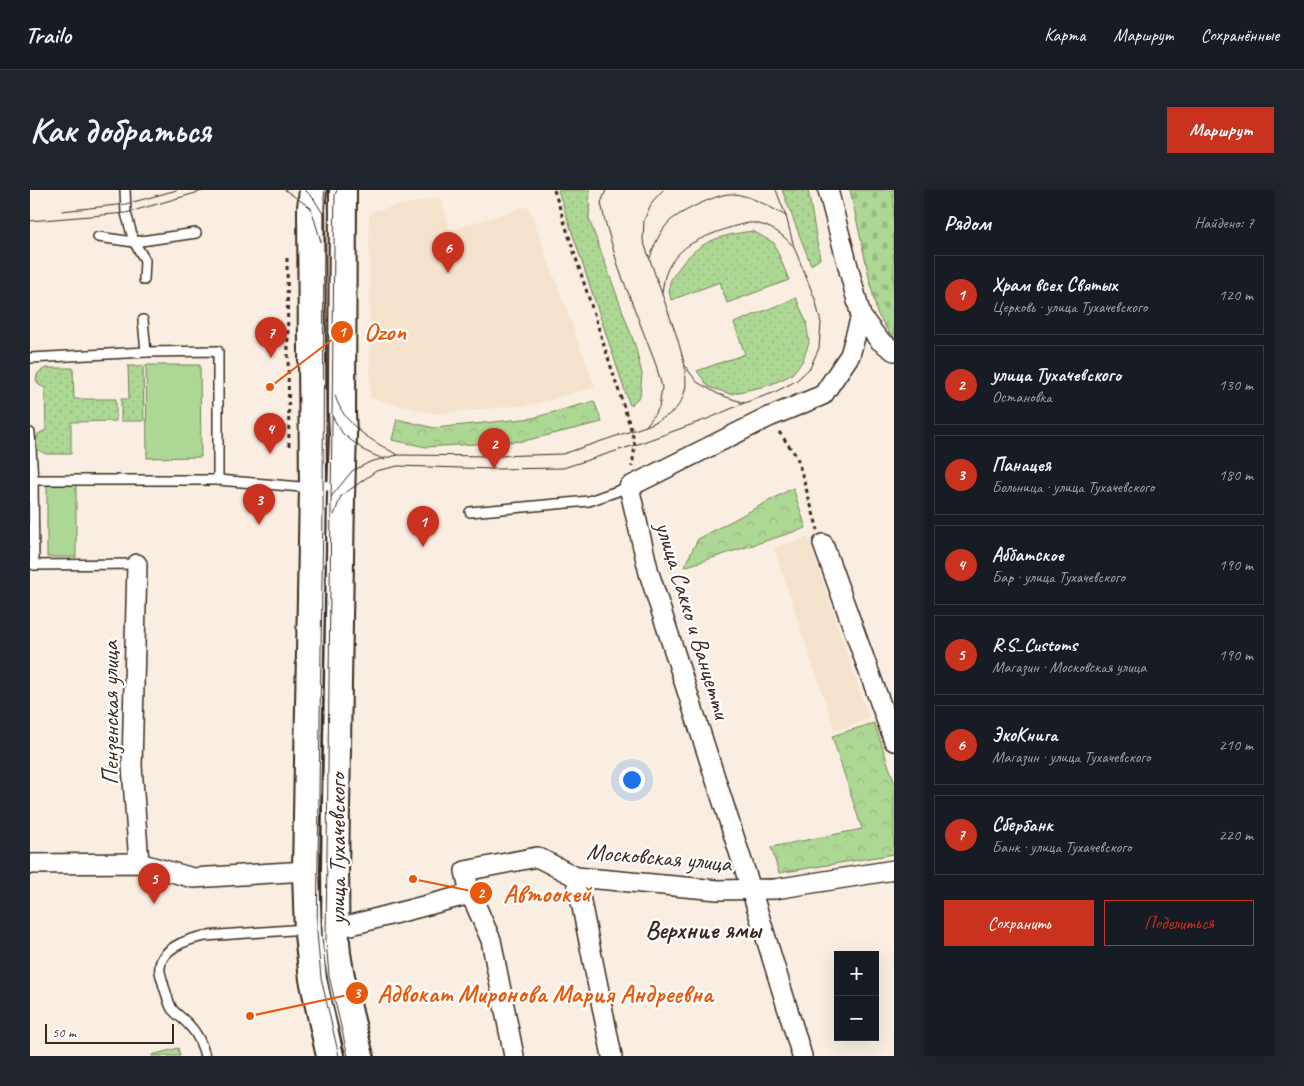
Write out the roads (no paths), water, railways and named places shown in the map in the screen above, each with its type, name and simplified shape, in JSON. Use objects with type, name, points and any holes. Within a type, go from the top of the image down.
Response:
[{"type":"main road","name":"улица Тухачевского","points":[[313,190],[310,208],[313,488],[306,870],[308,929],[314,979],[330,1056]]},
{"type":"main road","name":"улица Тухачевского","points":[[343,190],[343,434],[336,927],[340,975],[360,1056]]},
{"type":"street","points":[[828,190],[861,316],[880,340],[894,351]]},
{"type":"street","points":[[629,487],[769,417],[823,395],[850,355],[861,316]]},
{"type":"street","name":"улица Сакко и Ванцетти","points":[[629,487],[649,573],[751,889],[802,1056]]},
{"type":"street","points":[[823,544],[894,741]]},
{"type":"street","name":"Пензенская улица","points":[[137,564],[132,766],[139,863]]},
{"type":"street","name":"Московская улица","points":[[470,894],[465,871],[537,857],[576,877],[718,890],[775,889],[894,870]]},
{"type":"street","points":[[30,864],[139,863],[194,878],[306,870]]},
{"type":"street","points":[[576,877],[612,1056]]},
{"type":"street","points":[[336,927],[351,925],[470,894],[491,940],[514,1056]]},
{"type":"lane","points":[[125,190],[126,213],[134,242],[145,260],[144,280]]},
{"type":"lane","points":[[98,236],[134,242],[196,233]]},
{"type":"lane","points":[[143,320],[146,352]]},
{"type":"lane","points":[[30,358],[146,352],[218,351],[218,480]]},
{"type":"lane","points":[[30,433],[34,480],[34,565],[137,564]]},
{"type":"lane","points":[[34,480],[218,480],[313,488],[342,484]]},
{"type":"lane","points":[[470,512],[589,501],[629,487]]},
{"type":"lane","points":[[205,1056],[195,1031],[175,1012],[169,1003],[160,971],[162,961],[168,952],[185,942],[205,936],[308,929]]},
{"type":"tram line","points":[[62,211],[126,204],[177,190]]},
{"type":"tram line","points":[[30,221],[126,213],[206,190]]},
{"type":"tram line","points":[[285,190],[311,208],[321,242]]},
{"type":"tram line","points":[[305,190],[314,199],[323,214]]},
{"type":"tram line","points":[[325,190],[317,932],[321,978],[339,1056]]},
{"type":"tram line","points":[[337,190],[335,195],[334,244],[326,940],[329,976],[348,1056]]},
{"type":"tram line","points":[[331,497],[352,471],[370,462],[398,455],[495,456],[563,454],[646,426],[659,408],[662,387],[656,365],[619,269],[605,221],[601,203],[606,190]]},
{"type":"tram line","points":[[663,190],[652,202],[644,220],[643,240],[677,337],[685,366],[697,382],[718,394],[744,403]]},
{"type":"tram line","points":[[334,515],[341,496],[376,471],[398,466],[494,469],[563,468],[710,418],[773,393],[796,381],[810,368],[819,348],[821,323],[815,299],[794,247],[786,216],[776,190]]},
{"type":"tram line","points":[[650,258],[658,238],[670,221],[689,209],[715,197],[736,194],[758,201],[786,216]]},
{"type":"tram line","points":[[662,293],[666,273],[679,253],[694,242],[711,234],[754,223],[775,231],[792,245]]},
{"type":"tram line","points":[[646,426],[666,417],[680,403],[686,387],[685,366]]},
{"type":"tram line","points":[[335,395],[345,415],[360,431],[398,455]]},
{"type":"tram line","points":[[332,416],[343,434],[365,451],[385,460]]},
{"type":"place","name":"ЭкоКнига","points":[[448,273]]},
{"type":"place","name":"Сбербанк","points":[[271,358]]},
{"type":"place","name":"Ozon","points":[[270,387]]},
{"type":"place","name":"Аббатское","points":[[270,454]]},
{"type":"place","name":"улица Тухачевского","points":[[494,469]]},
{"type":"place","name":"Панацея","points":[[259,525]]},
{"type":"place","name":"Храм всех Святых","points":[[423,547]]},
{"type":"place","name":"Автоокей","points":[[413,879]]},
{"type":"place","name":"R.S_Customs","points":[[154,904]]},
{"type":"place","name":"Адвокат Миронова Мария Андреевна","points":[[250,1016]]},
{"type":"district","name":"Верхние ямы","points":[[703,930]]}]
